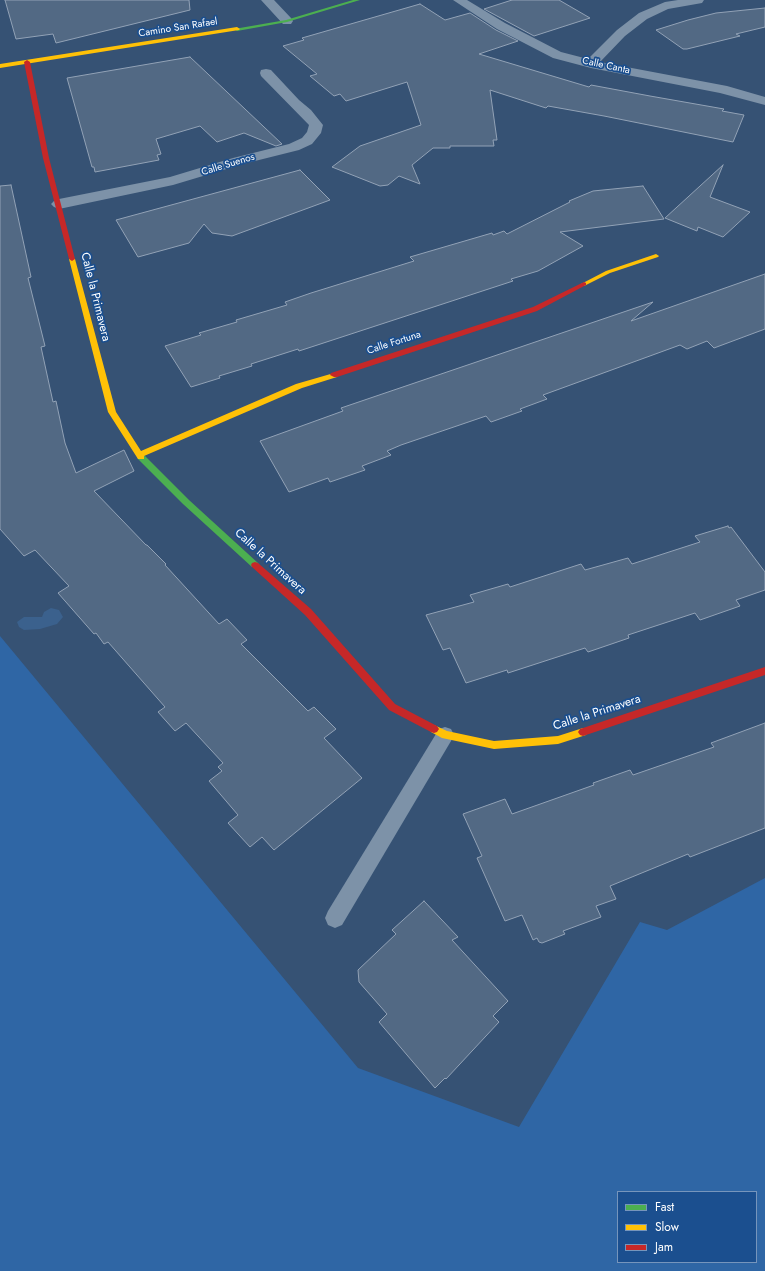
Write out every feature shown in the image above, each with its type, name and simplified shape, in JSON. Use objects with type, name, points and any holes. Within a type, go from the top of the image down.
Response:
[{"type":"street","points":[[267,0],[287,21]]},
{"type":"street","name":"Camino San Rafael","points":[[0,66],[158,43],[287,21],[358,0]]},
{"type":"street","name":"Calle Canta","points":[[459,0],[500,26],[557,55],[591,64],[722,89],[765,101]]},
{"type":"street","points":[[591,64],[621,33],[643,16],[665,6],[698,0]]},
{"type":"street","name":"Calle la Primavera","points":[[27,62],[46,158],[112,412],[139,455],[191,508],[308,612],[392,707],[445,735],[494,745],[558,740],[765,671]]},
{"type":"street","name":"Calle Suenos","points":[[59,204],[173,181],[238,161],[294,147],[307,141],[316,125],[266,73]]},
{"type":"street","name":"Calle Fortuna","points":[[139,455],[285,391],[535,309],[608,272],[656,256]]},
{"type":"lane","points":[[335,918],[445,735]]},
{"type":"shaded area","points":[[51,608],[59,610],[63,617],[57,624],[40,629],[24,630],[19,627],[17,622],[24,617],[42,617],[44,612]]},
{"type":"shaded area","points":[[0,636],[358,1068],[519,1127],[640,922],[667,930],[765,878],[765,1271],[0,1271]]},
{"type":"building","points":[[5,0],[189,0],[190,10],[56,43],[53,34],[16,39]]},
{"type":"building","points":[[512,0],[559,0],[590,18],[534,36],[484,9]]},
{"type":"building","points":[[420,4],[445,20],[470,13],[496,30],[518,41],[479,54],[589,87],[591,85],[724,109],[722,111],[744,115],[733,142],[604,116],[548,106],[546,108],[490,90],[497,140],[493,140],[494,146],[450,146],[450,148],[433,148],[412,165],[420,184],[399,176],[388,185],[380,186],[332,167],[360,146],[421,125],[407,82],[346,101],[340,94],[334,96],[310,76],[317,74],[283,46],[304,40],[302,38]]},
{"type":"building","points":[[765,8],[765,27],[736,34],[740,36],[687,49],[683,49],[656,30],[716,13]]},
{"type":"building","points":[[190,57],[282,144],[276,146],[244,133],[217,142],[200,126],[156,139],[161,154],[157,155],[159,160],[95,172],[94,167],[92,167],[67,78]]},
{"type":"building","points":[[723,165],[710,197],[750,212],[723,237],[698,227],[697,231],[665,218]]},
{"type":"building","points":[[300,170],[330,200],[232,236],[212,233],[204,224],[189,243],[138,257],[116,220]]},
{"type":"building","points":[[11,185],[31,277],[28,278],[45,346],[41,347],[53,402],[56,401],[65,443],[76,473],[124,450],[134,471],[94,491],[166,564],[165,565],[219,624],[227,619],[247,640],[241,644],[308,711],[314,707],[336,729],[324,738],[362,778],[274,850],[262,837],[250,847],[228,823],[238,815],[209,781],[222,771],[218,767],[223,763],[186,723],[175,731],[158,712],[165,707],[108,642],[104,644],[96,633],[94,634],[58,593],[69,586],[35,550],[24,556],[0,529],[0,186]]},
{"type":"building","points":[[643,186],[664,219],[560,232],[583,246],[538,271],[511,279],[513,281],[299,351],[298,349],[251,364],[252,366],[219,376],[220,378],[191,387],[165,346],[201,335],[199,333],[237,322],[236,320],[287,305],[285,302],[311,293],[414,261],[410,257],[492,233],[493,235],[504,231],[507,234],[570,202],[569,201],[593,191]]},
{"type":"building","points":[[765,274],[765,329],[714,348],[707,341],[687,349],[680,345],[543,395],[547,399],[520,409],[522,411],[491,422],[486,416],[401,445],[387,451],[391,455],[362,466],[365,470],[330,482],[328,478],[289,492],[260,441],[343,411],[341,408],[653,302],[631,321]]},
{"type":"building","points":[[728,526],[729,528],[731,527],[765,572],[765,590],[736,600],[740,606],[700,620],[695,613],[628,635],[629,638],[588,652],[585,648],[508,673],[507,670],[466,683],[450,648],[443,650],[426,615],[474,602],[470,595],[508,584],[510,587],[581,564],[585,570],[628,558],[632,564],[700,542],[695,536]]},
{"type":"building","points":[[765,723],[765,828],[690,857],[688,854],[610,886],[616,899],[596,906],[601,917],[563,931],[565,934],[542,943],[539,942],[537,938],[533,940],[522,915],[505,921],[477,858],[482,856],[463,814],[505,799],[512,814],[594,785],[593,783],[630,770],[633,775],[714,747],[711,743]]},
{"type":"building","points":[[424,901],[458,937],[452,940],[508,1001],[493,1016],[499,1022],[446,1079],[445,1078],[435,1088],[379,1022],[387,1014],[359,982],[358,970],[396,934],[392,930]]},
{"type":"traffic: fast","points":[[237,29],[287,21],[358,0]]},
{"type":"traffic: fast","points":[[141,457],[186,502],[255,565]]},
{"type":"traffic: slow","points":[[0,66],[237,29]]},
{"type":"traffic: slow","points":[[584,284],[608,272],[656,256]]},
{"type":"traffic: slow","points":[[72,259],[112,412],[141,457]]},
{"type":"traffic: slow","points":[[139,455],[299,386],[334,375]]},
{"type":"traffic: slow","points":[[434,729],[445,735],[494,745],[558,740],[583,732]]},
{"type":"traffic: jam","points":[[27,62],[46,158],[72,259]]},
{"type":"traffic: jam","points":[[334,375],[535,309],[584,284]]},
{"type":"traffic: jam","points":[[255,565],[308,612],[392,707],[434,729]]},
{"type":"traffic: jam","points":[[583,732],[765,671]]}]
